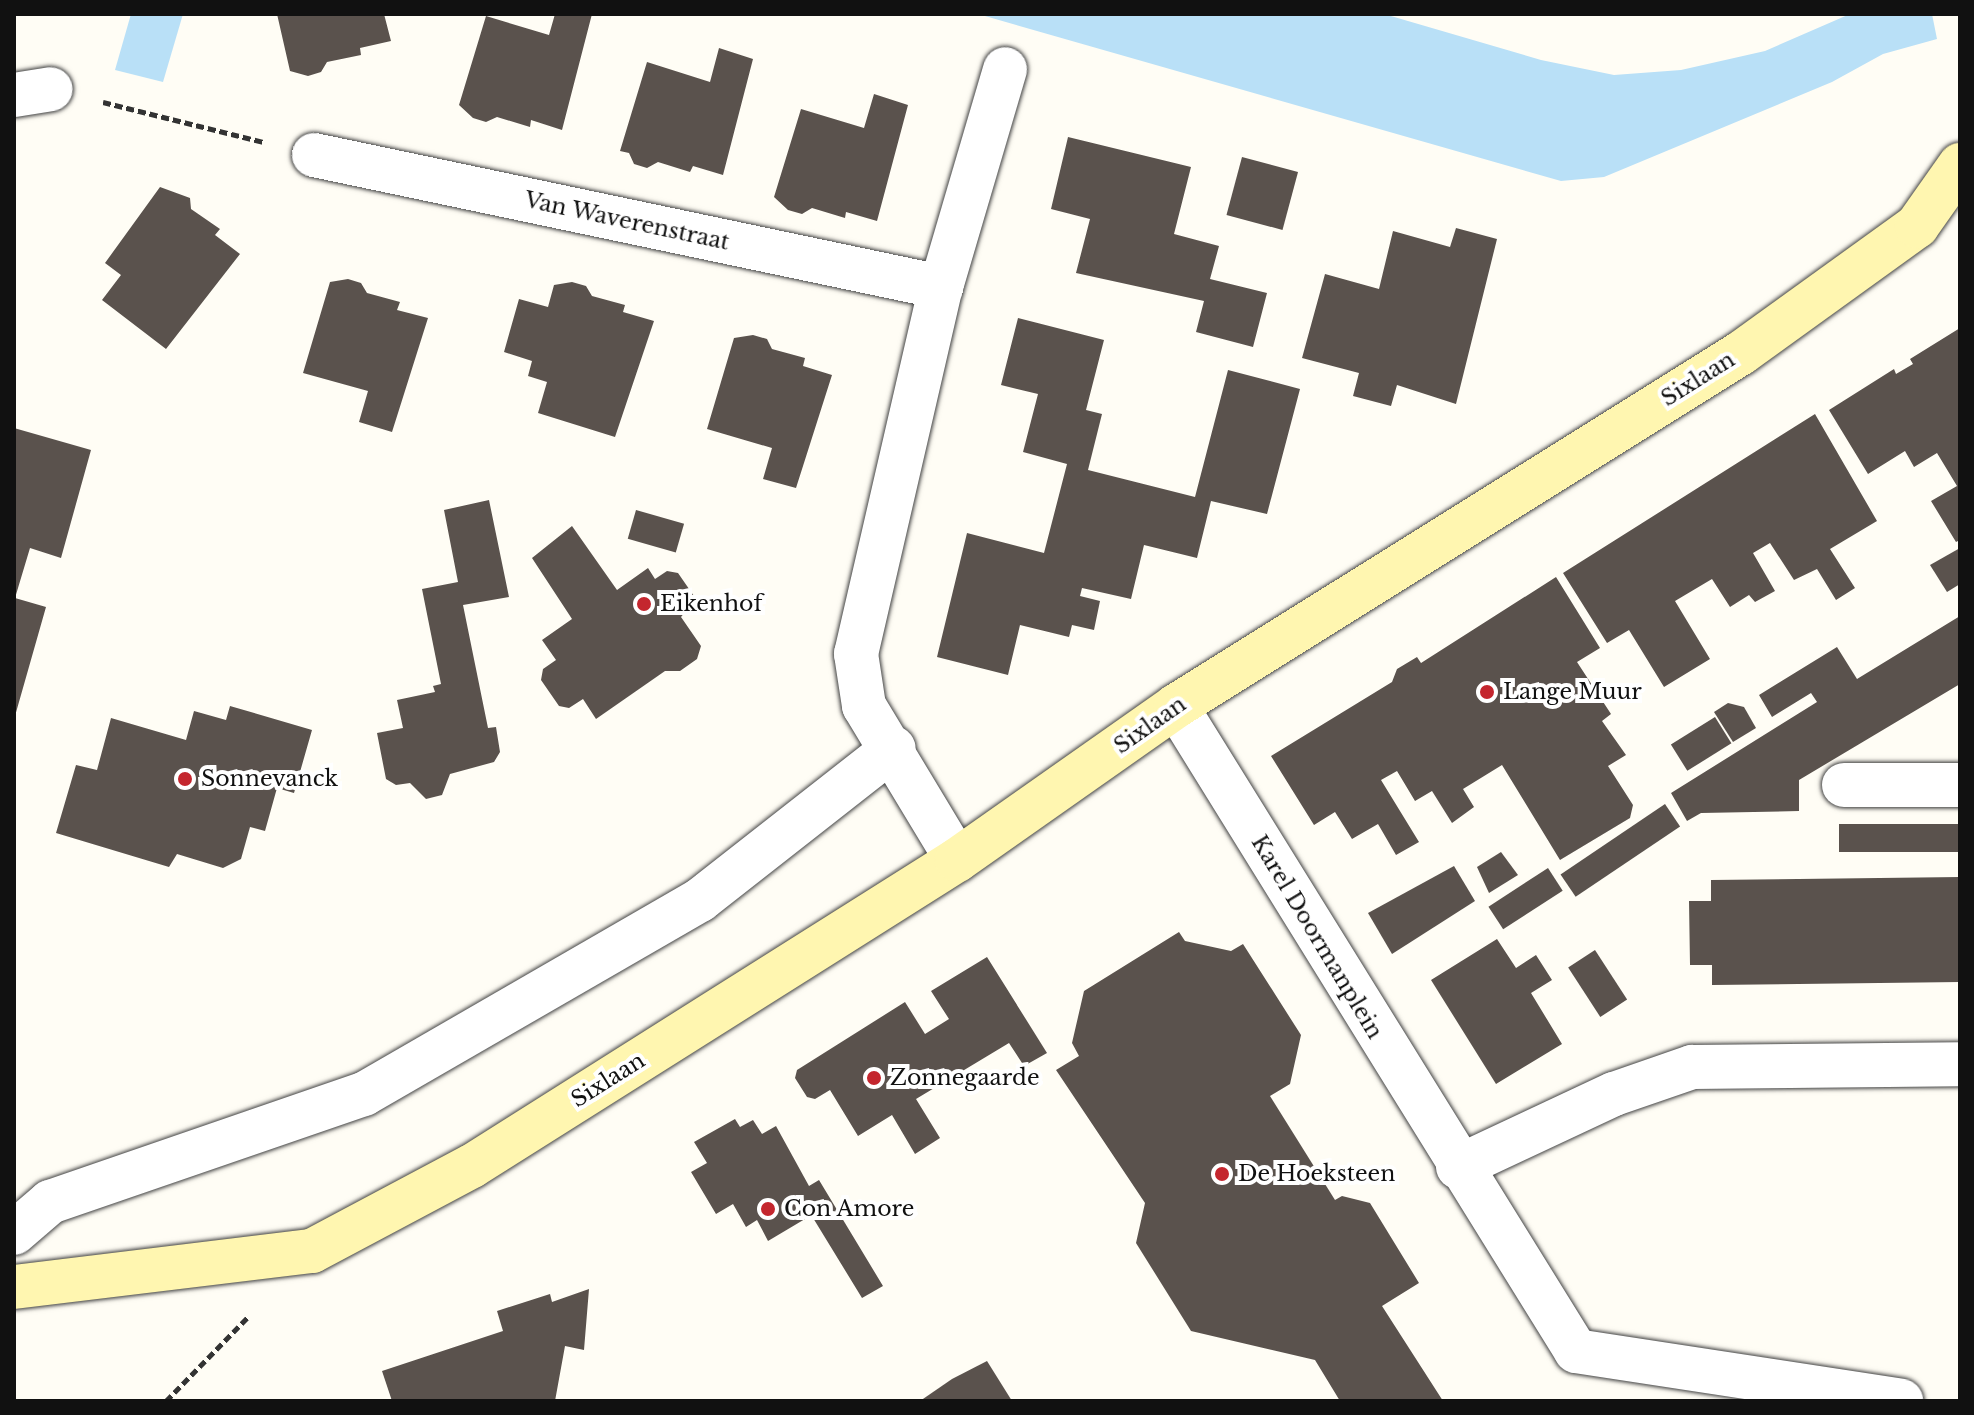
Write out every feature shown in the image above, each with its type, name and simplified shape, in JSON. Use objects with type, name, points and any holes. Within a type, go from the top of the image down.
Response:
[{"type":"street","points":[[957,860],[894,748],[864,706],[856,654],[941,287],[1005,69]]},
{"type":"street","name":"Van Waverenstraat","points":[[314,155],[941,287]]},
{"type":"street","name":"Sixlaan","points":[[14,1287],[312,1251],[472,1166],[957,860],[1176,706],[1741,353],[1917,226],[1960,165]]},
{"type":"street","name":"Karel Doormanplein","points":[[1176,706],[1458,1167],[1576,1351],[1901,1401]]},
{"type":"street","points":[[14,1233],[50,1202],[364,1094],[700,900],[894,748]]},
{"type":"street","points":[[1844,785],[1960,785]]},
{"type":"street","points":[[1458,1167],[1614,1094],[1692,1067],[1960,1064]]},
{"type":"path","points":[[33,92],[314,155]]},
{"type":"path","points":[[166,1401],[312,1251]]},
{"type":"water","points":[[131,14],[183,14],[163,82],[115,70]]},
{"type":"water","points":[[978,14],[1384,14],[1541,60],[1614,75],[1681,70],[1765,51],[1850,14],[1932,14],[1937,39],[1883,54],[1832,82],[1604,177],[1561,181]]},
{"type":"building","points":[[277,14],[384,14],[391,41],[360,48],[361,55],[327,62],[321,72],[308,76],[290,71]]},
{"type":"building","points":[[555,14],[592,14],[562,130],[531,120],[530,127],[497,117],[486,122],[473,118],[459,105],[486,16],[549,35]]},
{"type":"building","points":[[719,48],[753,59],[723,175],[693,166],[690,172],[658,162],[647,168],[634,164],[629,153],[620,151],[647,62],[710,82]]},
{"type":"building","points":[[874,94],[908,105],[877,221],[846,212],[845,218],[812,208],[802,214],[788,210],[774,197],[801,109],[864,128]]},
{"type":"building","points":[[1068,137],[1191,167],[1174,234],[1219,246],[1210,279],[1267,293],[1253,347],[1196,332],[1204,301],[1076,273],[1090,219],[1051,209]]},
{"type":"building","points":[[1242,157],[1298,172],[1282,230],[1226,215]]},
{"type":"building","points":[[160,187],[190,198],[191,209],[220,229],[215,235],[240,254],[166,349],[102,300],[121,275],[105,263]]},
{"type":"building","points":[[1456,228],[1497,239],[1456,404],[1397,385],[1391,406],[1353,396],[1359,373],[1302,358],[1325,274],[1379,289],[1393,231],[1450,247]]},
{"type":"building","points":[[348,279],[361,283],[367,293],[400,302],[397,310],[428,318],[392,432],[359,422],[368,391],[303,373],[330,282]]},
{"type":"building","points":[[572,282],[586,286],[592,296],[625,305],[623,312],[654,321],[615,437],[538,413],[547,382],[528,376],[532,361],[504,352],[519,299],[548,307],[554,285]]},
{"type":"building","points":[[1018,318],[1104,340],[1086,410],[1102,414],[1088,470],[1195,497],[1228,370],[1300,389],[1267,514],[1211,501],[1197,558],[1144,545],[1131,599],[1082,588],[1080,596],[1100,601],[1094,630],[1072,625],[1069,637],[1020,625],[1008,675],[937,657],[967,533],[1044,553],[1067,464],[1023,452],[1038,394],[1001,385]]},
{"type":"building","points":[[1960,328],[1960,540],[1956,542],[1931,501],[1957,486],[1937,453],[1914,467],[1905,451],[1868,474],[1829,410],[1894,369],[1896,374],[1913,364],[1910,359]]},
{"type":"building","points":[[753,335],[767,339],[772,349],[805,358],[803,366],[832,375],[796,488],[763,479],[772,448],[707,429],[734,338]]},
{"type":"building","points":[[1815,414],[1877,521],[1830,549],[1855,588],[1836,600],[1817,569],[1794,580],[1770,543],[1753,553],[1775,591],[1755,602],[1749,595],[1730,607],[1712,579],[1675,601],[1710,659],[1664,687],[1629,630],[1607,643],[1563,573]]},
{"type":"building","points":[[14,428],[91,450],[61,558],[30,548],[15,598],[46,607],[15,716]]},
{"type":"building","points":[[489,500],[509,597],[463,605],[488,728],[496,727],[500,752],[494,762],[450,774],[442,795],[426,799],[410,783],[396,785],[386,779],[377,733],[403,728],[397,700],[435,692],[433,686],[441,684],[422,589],[458,582],[444,510]]},
{"type":"building","points":[[636,510],[684,524],[676,553],[628,539]]},
{"type":"building","points":[[572,526],[617,590],[648,568],[655,579],[667,571],[678,573],[696,599],[681,617],[701,646],[697,659],[680,671],[665,671],[596,719],[583,699],[569,708],[559,706],[541,680],[543,669],[556,660],[542,640],[572,619],[532,558]]},
{"type":"building","points":[[1960,548],[1960,584],[1947,592],[1930,565]]},
{"type":"building","points":[[1556,577],[1600,648],[1577,662],[1611,714],[1602,721],[1626,755],[1608,766],[1633,805],[1630,818],[1560,860],[1502,765],[1463,789],[1474,807],[1452,823],[1432,791],[1415,801],[1397,771],[1381,780],[1419,842],[1396,855],[1378,824],[1352,839],[1335,812],[1314,825],[1271,756],[1392,682],[1397,669],[1417,657],[1421,663]]},
{"type":"building","points":[[1960,616],[1960,684],[1799,780],[1799,811],[1701,813],[1687,821],[1671,793],[1817,702],[1811,693],[1772,717],[1759,695],[1837,647],[1857,679]]},
{"type":"building","points":[[1728,703],[1744,707],[1756,728],[1733,742],[1714,712]]},
{"type":"building","name":"Sonnevanck","points":[[230,706],[312,730],[294,793],[277,788],[265,831],[250,827],[241,859],[223,868],[177,854],[169,867],[56,833],[76,765],[97,770],[111,718],[186,740],[194,711],[226,720]]},
{"type":"building","points":[[1715,717],[1731,743],[1687,771],[1671,745]]},
{"type":"building","points":[[1665,804],[1680,826],[1576,897],[1561,874]]},
{"type":"building","points":[[1839,824],[1960,824],[1960,852],[1839,852]]},
{"type":"building","points":[[1501,852],[1518,875],[1489,893],[1477,867]]},
{"type":"building","points":[[1454,866],[1475,901],[1392,954],[1368,913]]},
{"type":"building","points":[[1548,868],[1563,891],[1503,929],[1488,907]]},
{"type":"building","points":[[1960,877],[1960,982],[1712,985],[1712,965],[1690,965],[1689,901],[1711,901],[1711,880]]},
{"type":"building","name":"De Hoeksteen","points":[[1179,932],[1185,941],[1231,951],[1243,944],[1301,1035],[1290,1084],[1270,1096],[1335,1200],[1342,1196],[1370,1203],[1419,1283],[1382,1306],[1443,1401],[1340,1401],[1315,1360],[1191,1331],[1136,1243],[1145,1203],[1056,1070],[1079,1056],[1072,1043],[1084,991]]},
{"type":"building","points":[[1497,939],[1516,968],[1536,955],[1552,980],[1531,993],[1562,1044],[1496,1084],[1431,980]]},
{"type":"building","points":[[1595,950],[1627,999],[1600,1017],[1568,967]]},
{"type":"building","name":"Zonnegaarde","points":[[987,957],[1047,1053],[1024,1066],[1009,1043],[916,1099],[940,1138],[915,1154],[892,1115],[858,1136],[830,1090],[815,1099],[807,1097],[795,1078],[797,1070],[905,1002],[925,1034],[949,1019],[931,991]]},
{"type":"building","name":"Con Amore","points":[[735,1119],[740,1127],[753,1120],[762,1134],[776,1126],[809,1186],[819,1180],[883,1286],[862,1298],[799,1195],[794,1198],[805,1219],[768,1241],[757,1220],[746,1227],[733,1204],[716,1214],[691,1172],[707,1163],[694,1142]]},
{"type":"building","points":[[589,1289],[584,1350],[565,1346],[555,1401],[392,1401],[382,1371],[503,1331],[497,1311],[550,1294],[552,1302]]},
{"type":"building","points":[[987,1361],[1012,1401],[920,1401],[952,1379]]},
{"type":"place","name":"Eikenhof","points":[[644,604]]},
{"type":"place","name":"Lange Muur","points":[[1487,692]]},
{"type":"place","name":"Sonnevanck","points":[[185,779]]},
{"type":"place","name":"Zonnegaarde","points":[[874,1078]]},
{"type":"place","name":"De Hoeksteen","points":[[1222,1174]]},
{"type":"place","name":"Con Amore","points":[[768,1209]]}]
